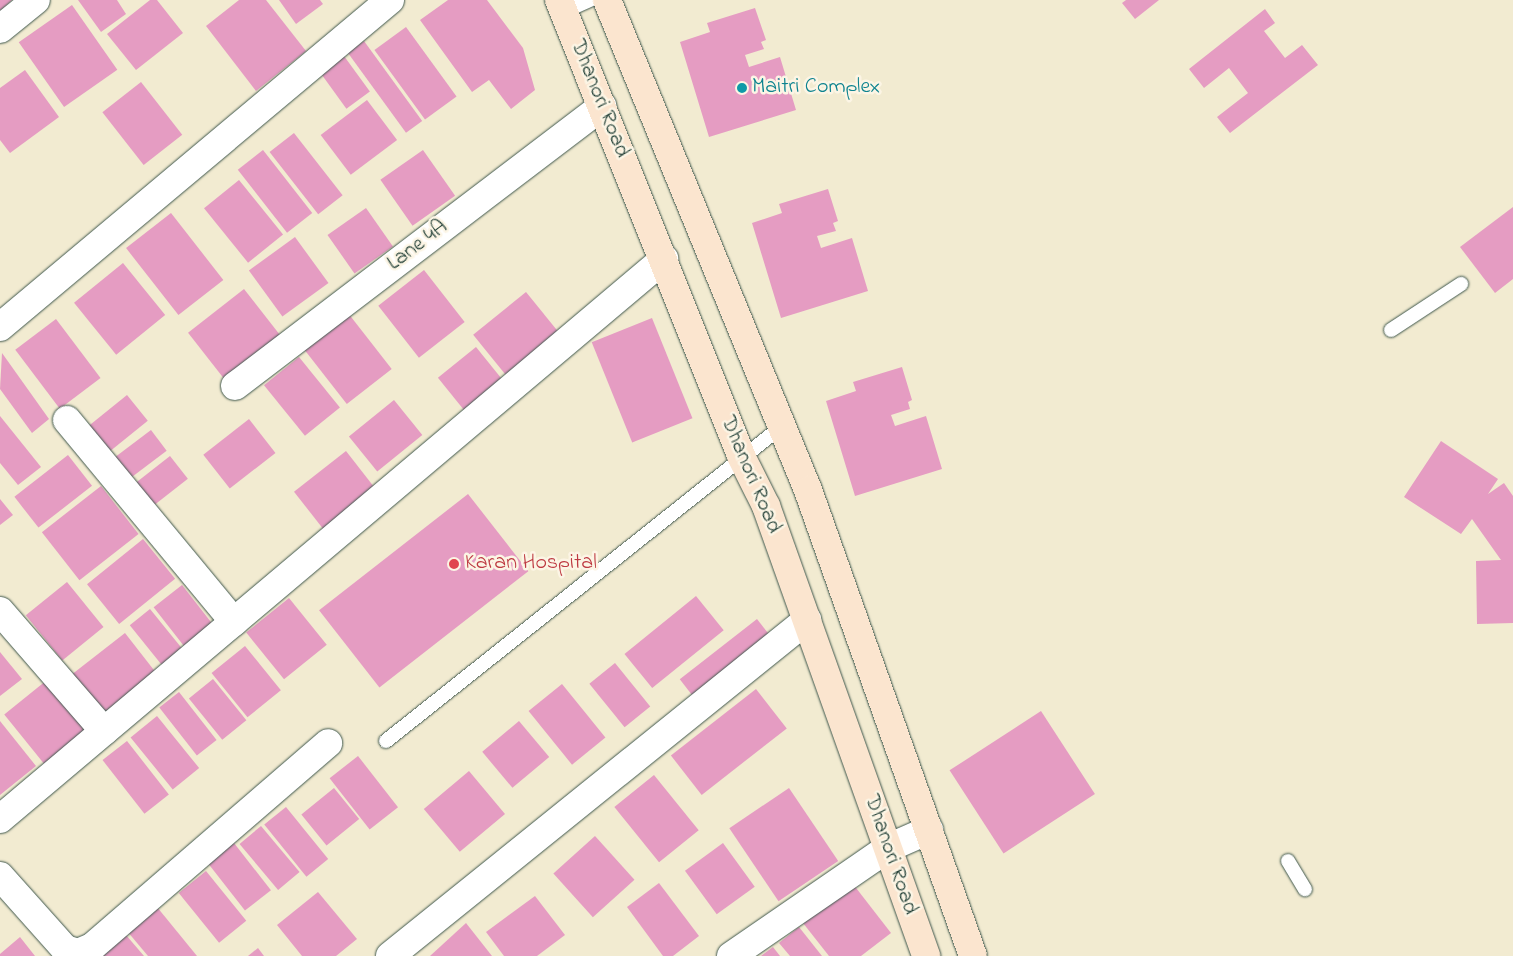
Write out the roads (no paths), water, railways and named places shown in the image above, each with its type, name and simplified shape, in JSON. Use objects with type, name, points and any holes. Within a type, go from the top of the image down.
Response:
[{"type":"main road","name":"Dhanori Road","points":[[607,0],[782,427],[973,956]]},
{"type":"main road","name":"Dhanori Road","points":[[561,6],[664,259],[741,456],[766,506],[926,956]]},
{"type":"street","points":[[0,29],[36,0]]},
{"type":"street","points":[[0,327],[390,0]]},
{"type":"street","name":"Lane 4A","points":[[235,386],[602,106]]},
{"type":"street","points":[[0,818],[664,259]]},
{"type":"street","points":[[67,420],[234,622]]},
{"type":"street","points":[[0,611],[104,731]]},
{"type":"street","points":[[390,956],[807,620]]},
{"type":"street","points":[[0,876],[65,949],[78,954],[92,947],[328,743]]},
{"type":"street","points":[[731,956],[888,848],[929,830]]},
{"type":"lane","points":[[561,6],[590,0]]},
{"type":"lane","points":[[1391,330],[1461,284]]},
{"type":"lane","points":[[386,741],[741,456],[782,427]]},
{"type":"lane","points":[[1288,861],[1305,890]]},
{"type":"place","name":"Maitri Complex","points":[[742,88]]},
{"type":"place","name":"Karan Hospital","points":[[454,564]]}]
